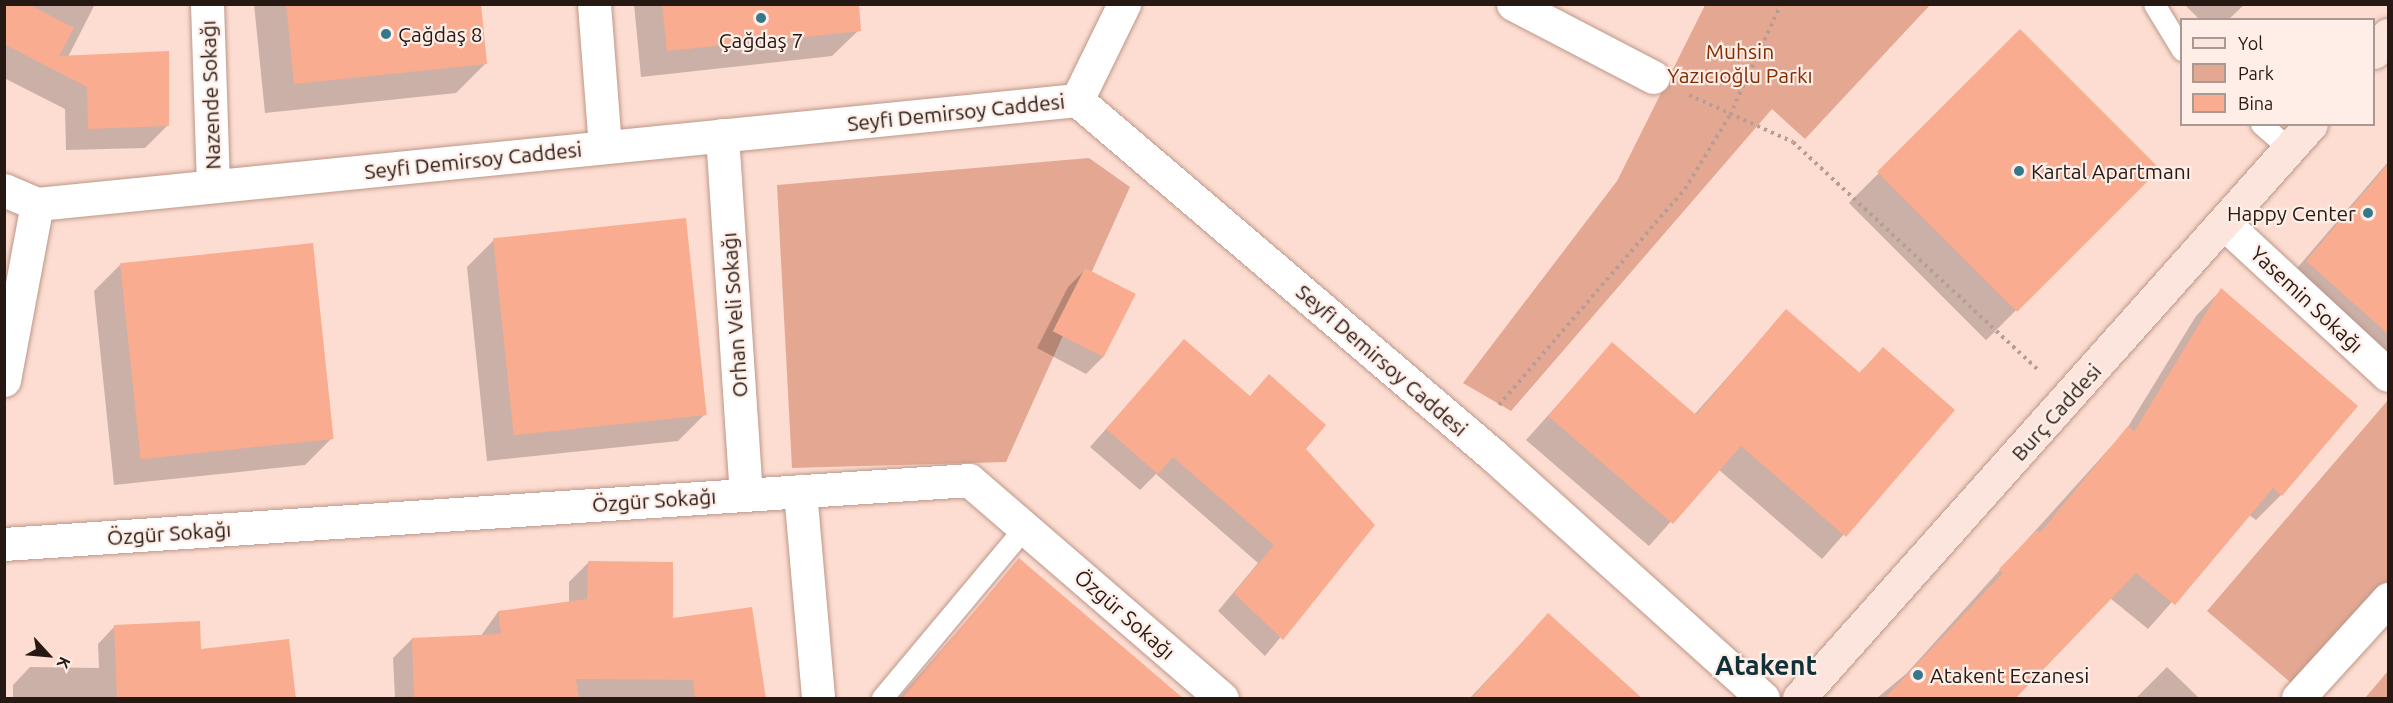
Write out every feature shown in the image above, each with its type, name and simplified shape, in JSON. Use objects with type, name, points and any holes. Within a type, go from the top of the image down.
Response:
[{"type":"street","name":"Nazende Sokağı","points":[[207,4],[213,186]]},
{"type":"street","points":[[594,4],[605,147]]},
{"type":"street","points":[[1077,100],[1124,4]]},
{"type":"street","points":[[1513,4],[1653,77]]},
{"type":"street","points":[[2375,50],[2388,35]]},
{"type":"street","name":"Seyfi Demirsoy Caddesi","points":[[4,190],[37,204],[1077,100],[1471,437],[1763,699]]},
{"type":"street","name":"Burç Caddesi","points":[[1798,699],[2225,224],[2309,126]]},
{"type":"street","name":"Orhan Veli Sokağı","points":[[722,135],[746,494]]},
{"type":"street","points":[[4,380],[37,204]]},
{"type":"street","name":"Yasemin Sokağı","points":[[2225,224],[2388,375]]},
{"type":"street","name":"Özgür Sokağı","points":[[4,544],[969,480],[1222,699]]},
{"type":"street","points":[[800,491],[818,699]]},
{"type":"street","points":[[2298,699],[2388,599]]},
{"type":"lane","points":[[2154,4],[2180,48]]},
{"type":"lane","points":[[2263,126],[2290,149]]},
{"type":"lane","points":[[882,699],[1024,528]]},
{"type":"path","points":[[1471,437],[1685,189],[1730,115],[1781,4]]},
{"type":"path","points":[[1653,77],[1730,115],[1793,142],[2068,398]]},
{"type":"green space","name":"Muhsin Yazıcıoğlu Parkı","points":[[1705,5],[1930,5],[1805,139],[1772,109],[1511,411],[1463,383],[1617,181]]},
{"type":"green space","points":[[1089,158],[1130,187],[1006,462],[792,468],[777,185]]},
{"type":"green space","points":[[2388,400],[2388,599],[2304,694],[2207,611]]},
{"type":"green space","points":[[2388,671],[2388,698],[2365,698]]},
{"type":"building","points":[[4,4],[28,4],[74,28],[59,56],[169,51],[169,126],[88,129],[87,87],[4,44]]},
{"type":"building","name":"Çağdaş 8","points":[[286,4],[481,4],[487,64],[294,84]]},
{"type":"building","name":"Çağdaş 7","points":[[662,4],[859,4],[861,31],[667,51]]},
{"type":"building","name":"Kartal Apartmanı","points":[[2020,29],[2160,169],[2017,312],[1877,172]]},
{"type":"building","name":"Happy Center","points":[[2388,164],[2388,334],[2306,261]]},
{"type":"building","points":[[686,218],[707,415],[514,435],[493,238]]},
{"type":"building","points":[[313,243],[334,439],[141,459],[120,263]]},
{"type":"building","points":[[1085,268],[1136,294],[1104,357],[1053,331]]},
{"type":"building","points":[[2221,288],[2358,406],[2282,496],[2273,488],[2175,605],[2136,573],[2015,699],[1884,699],[2003,573],[1999,569],[2037,530],[2040,533],[2128,426],[2134,432]]},
{"type":"building","points":[[1786,309],[1860,373],[1883,347],[1955,410],[1846,537],[1741,446],[1673,524],[1548,416],[1612,342],[1696,415]]},
{"type":"building","points":[[1184,339],[1250,396],[1269,374],[1326,425],[1306,449],[1375,525],[1283,640],[1234,593],[1274,545],[1173,457],[1158,474],[1106,429]]},
{"type":"building","points":[[1019,558],[1184,699],[901,699]]},
{"type":"building","points":[[588,561],[673,562],[673,618],[752,607],[766,699],[695,699],[693,680],[576,679],[579,699],[414,699],[412,638],[501,634],[498,611],[587,599]]},
{"type":"building","points":[[1548,613],[1643,699],[1471,699]]},
{"type":"building","points":[[200,621],[201,649],[289,639],[296,699],[117,699],[114,625]]},
{"type":"place","name":"Çağdaş 7","points":[[761,18]]},
{"type":"place","name":"Çağdaş 8","points":[[386,34]]},
{"type":"place","name":"Kartal Apartmanı","points":[[2019,171]]},
{"type":"place","name":"Happy Center","points":[[2368,213]]},
{"type":"place","name":"Atakent Eczanesi","points":[[1918,675]]},
{"type":"district","name":"Atakent","points":[[1766,666]]}]
